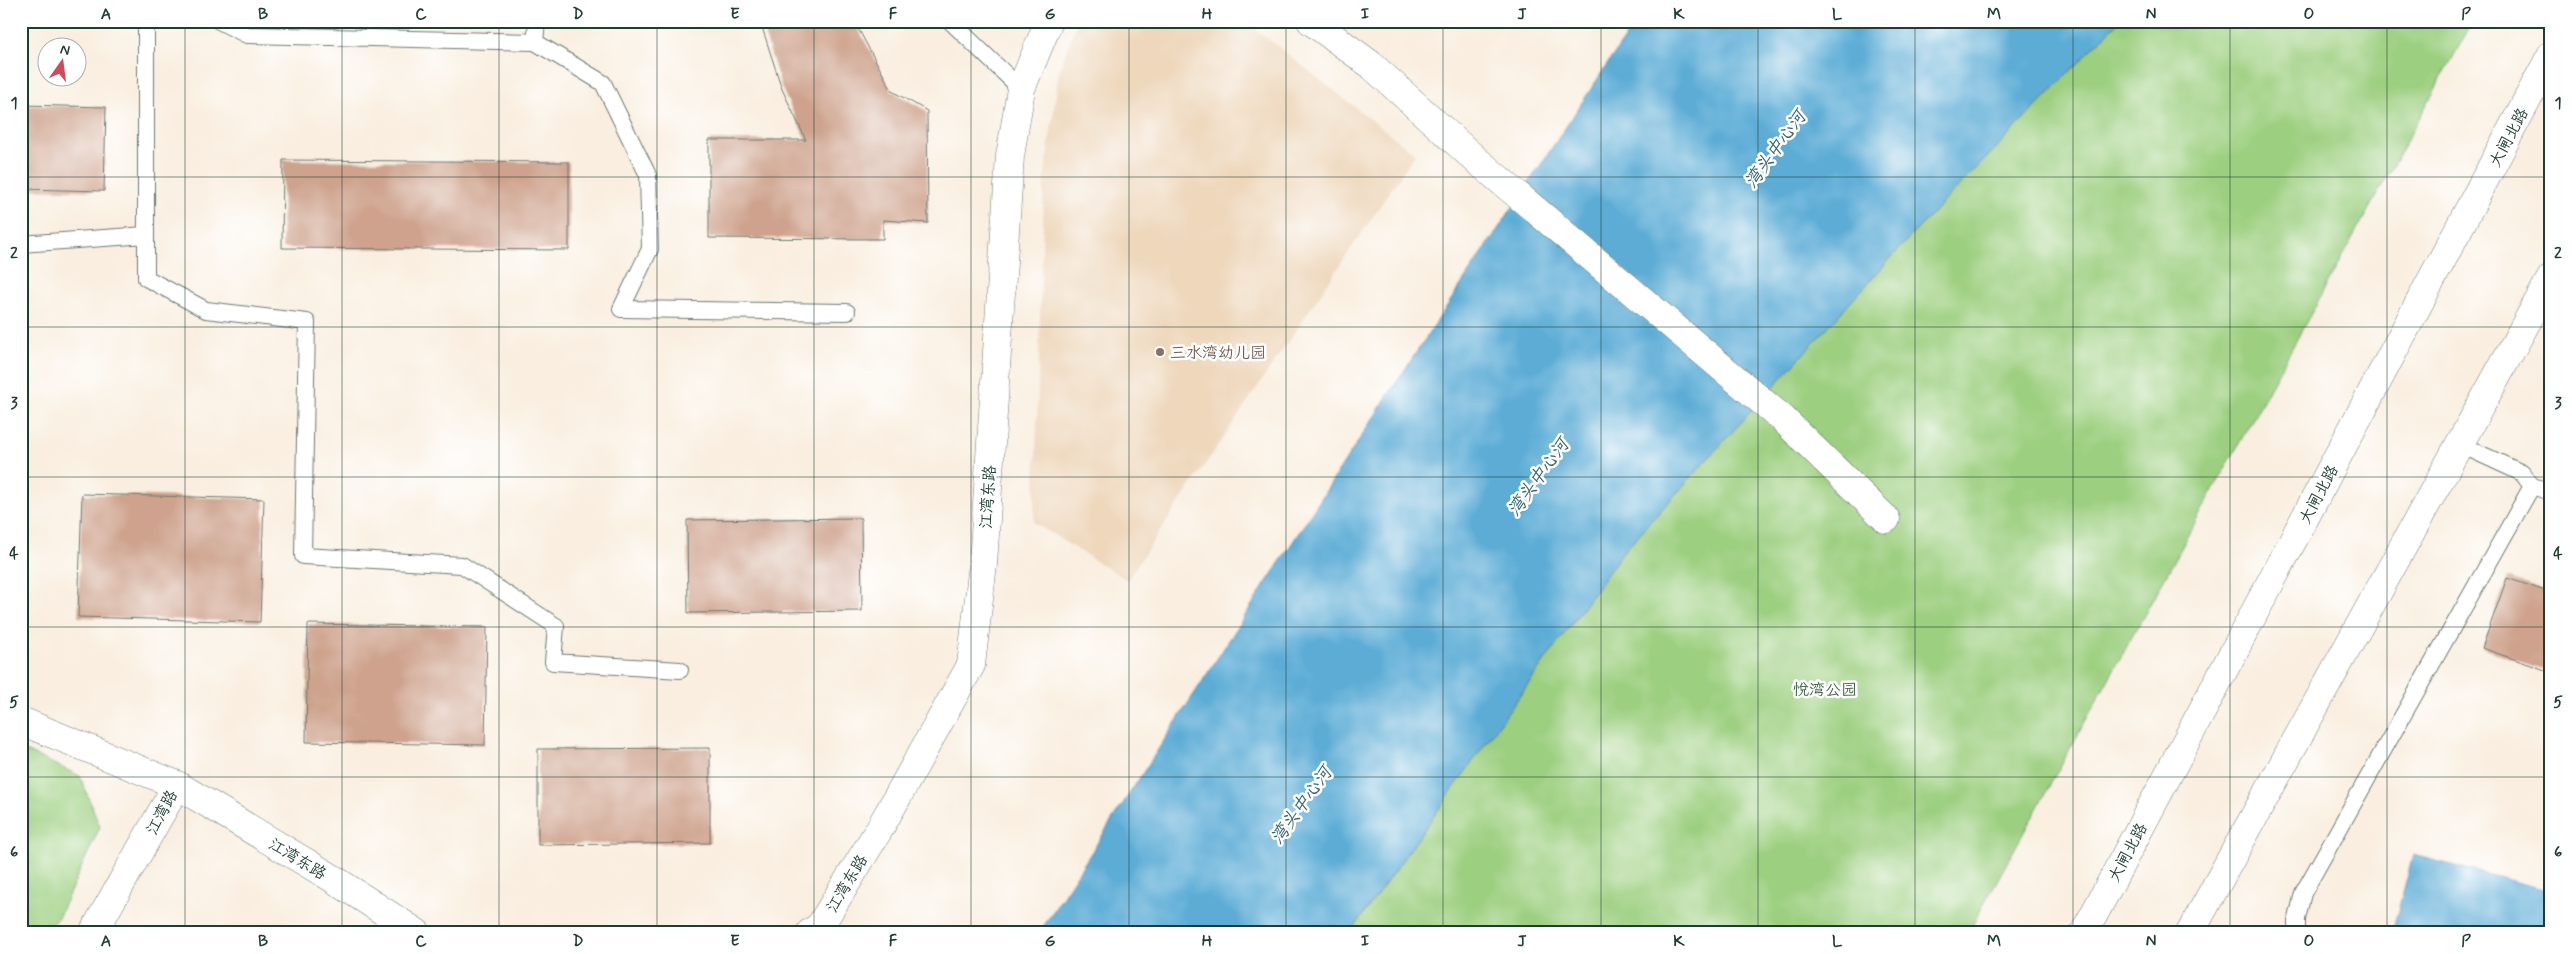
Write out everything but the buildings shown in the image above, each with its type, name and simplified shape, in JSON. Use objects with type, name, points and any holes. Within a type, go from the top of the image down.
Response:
[{"type":"street","name":"江湾东路","points":[[810,933],[820,926],[880,828],[971,665],[983,564],[1010,156],[1021,90],[1049,21]]},
{"type":"street","points":[[1311,21],[1370,64],[1475,159],[1783,420],[1886,519]]},
{"type":"street","name":"大闸北路","points":[[2084,933],[2551,56]]},
{"type":"street","points":[[2190,933],[2551,278]]},
{"type":"street","name":"江湾路","points":[[21,722],[178,785],[93,933]]},
{"type":"street","name":"江湾东路","points":[[178,785],[332,878],[417,933]]},
{"type":"lane","points":[[146,21],[146,278],[206,310],[307,322],[303,556],[462,565],[556,626],[553,662],[680,670]]},
{"type":"lane","points":[[219,21],[247,34],[535,42],[603,83],[648,175],[650,249],[621,309],[847,312]]},
{"type":"lane","points":[[535,42],[537,21]]},
{"type":"lane","points":[[950,21],[1021,90]]},
{"type":"lane","points":[[21,244],[146,235]]},
{"type":"lane","points":[[2459,444],[2522,473],[2532,486],[2551,492]]},
{"type":"lane","points":[[2297,933],[2297,918],[2303,893],[2532,486]]},
{"type":"shaded area","name":"三水湾幼儿园","points":[[1077,21],[1245,21],[1415,154],[1127,580],[1034,523],[1044,181],[1059,71]]},
{"type":"green space","name":"悦湾公园","points":[[2119,21],[2473,21],[1968,933],[1350,933],[1622,553],[1910,237]]},
{"type":"green space","points":[[21,749],[80,776],[100,827],[57,920],[35,933],[21,933]]},
{"type":"water","name":"湾头中心河","points":[[1636,21],[2119,21],[1910,237],[1622,553],[1350,933],[1039,933],[1394,386]]},
{"type":"water","points":[[2413,855],[2551,891],[2551,933],[2392,933]]},
{"type":"place","name":"三水湾幼儿园","points":[[1160,352]]}]
